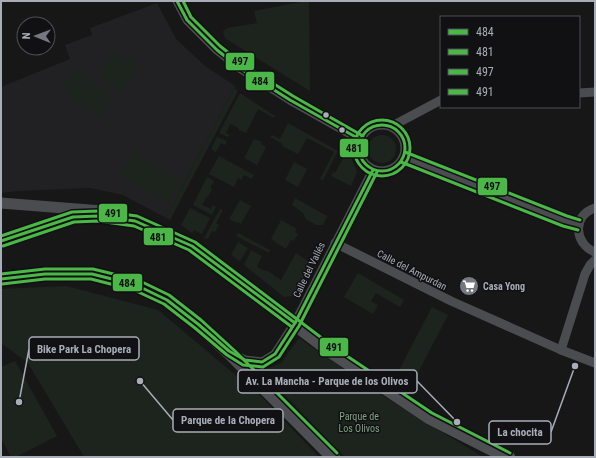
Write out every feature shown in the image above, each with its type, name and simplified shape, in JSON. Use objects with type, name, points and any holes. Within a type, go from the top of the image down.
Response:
[{"type":"main road","points":[[1,241],[73,217],[98,216],[135,222],[192,246],[332,352],[429,417],[508,457]]},
{"type":"main road","points":[[1,279],[45,274],[92,274],[136,284],[167,300],[198,324],[228,351],[333,457]]},
{"type":"street","points":[[176,1],[187,20],[217,50],[241,69],[290,100],[361,140]]},
{"type":"street","points":[[580,93],[595,92]]},
{"type":"street","points":[[393,128],[396,124],[440,101]]},
{"type":"street","points":[[386,126],[393,128],[400,134],[404,141],[405,149],[403,157],[398,165],[391,170],[373,170],[362,161],[359,147],[361,140],[365,133],[371,128],[386,126]]},
{"type":"street","points":[[403,157],[579,225]]},
{"type":"street","name":"Calle del Vallés","points":[[228,351],[245,360],[262,362],[275,354],[295,323],[373,170]]},
{"type":"street","points":[[1,203],[100,210],[135,222]]},
{"type":"street","points":[[595,208],[581,218],[578,231],[582,242],[586,247],[595,252]]},
{"type":"street","name":"Calle del Ampurdan","points":[[335,243],[451,302],[565,351],[595,361]]},
{"type":"street","points":[[565,351],[585,274],[595,260]]},
{"type":"shaded area","points":[[157,3],[176,39],[205,66],[235,86],[166,218],[123,195],[90,188],[1,193],[1,87],[70,59],[65,45],[92,35],[90,28]]},
{"type":"green space","points":[[309,1],[310,91],[226,39],[223,31],[227,28],[257,23],[254,11]]},
{"type":"green space","points":[[116,51],[139,67],[121,93],[98,77]]},
{"type":"green space","points":[[75,69],[114,97],[100,117],[61,89]]},
{"type":"green space","points":[[234,88],[238,91],[170,220],[166,218]]},
{"type":"green space","points":[[240,93],[275,116],[274,118],[258,109],[246,133],[238,130],[239,128],[230,124],[226,133],[230,135],[228,137],[219,133]]},
{"type":"green space","points":[[288,123],[338,151],[323,180],[320,179],[334,152],[307,138],[298,154],[282,146],[283,144],[270,137],[272,135],[280,139]]},
{"type":"green space","points":[[382,135],[392,139],[396,149],[392,159],[382,163],[372,159],[368,149],[372,139]]},
{"type":"green space","points":[[217,137],[227,141],[225,145],[221,143],[216,152],[211,149]]},
{"type":"green space","points":[[254,139],[262,142],[261,144],[266,147],[257,165],[244,158]]},
{"type":"green space","points":[[134,152],[182,182],[168,204],[120,175]]},
{"type":"green space","points":[[346,153],[350,155],[357,172],[351,186],[331,176],[333,172],[335,173]]},
{"type":"green space","points":[[219,156],[254,175],[252,179],[244,175],[241,180],[238,178],[234,187],[209,174]]},
{"type":"green space","points":[[294,162],[307,169],[298,187],[285,180]]},
{"type":"green space","points":[[207,177],[214,181],[210,188],[212,189],[208,197],[207,196],[202,205],[211,209],[213,205],[216,207],[212,215],[193,205]]},
{"type":"green space","points":[[295,198],[327,216],[323,225],[316,225],[306,219],[303,213],[292,205]]},
{"type":"green space","points":[[240,200],[251,206],[241,224],[229,219]]},
{"type":"green space","points":[[190,208],[210,218],[202,234],[194,230],[192,233],[181,225]]},
{"type":"green space","points":[[220,209],[223,210],[216,223],[219,225],[215,232],[212,231],[208,239],[204,238]]},
{"type":"green space","points":[[281,220],[297,229],[295,232],[298,234],[294,241],[291,240],[286,249],[271,239]]},
{"type":"green space","points":[[238,233],[270,250],[269,253],[236,236]]},
{"type":"green space","points":[[238,242],[248,248],[240,261],[231,255]]},
{"type":"green space","points":[[251,250],[262,256],[257,267],[265,271],[266,270],[281,280],[296,253],[311,263],[295,294],[284,297],[244,265]]},
{"type":"green space","points":[[358,273],[404,300],[400,307],[376,293],[371,301],[378,305],[373,314],[344,297]]},
{"type":"green space","points":[[66,286],[158,310],[263,398],[319,457],[84,457],[28,363],[1,343],[1,289]]},
{"type":"green space","points":[[432,307],[448,315],[411,386],[395,378]]},
{"type":"green space","name":"Parque de Los Olivos","points":[[299,338],[383,396],[483,457],[345,457],[261,371],[281,363]]},
{"type":"green space","points":[[15,361],[57,436],[16,457],[11,457],[1,438],[1,367]]},
{"type":"transit line","name":"484","points":[[177,1],[187,20],[217,50],[241,69],[290,100],[361,140]]},
{"type":"transit line","name":"497","points":[[183,1],[191,17],[220,46],[244,65],[293,96],[363,136]]},
{"type":"transit line","name":"481","points":[[382,120],[393,122],[402,128],[408,137],[410,148],[408,159],[402,168],[393,174],[382,176],[371,174],[362,168],[356,159],[354,148],[356,137],[362,128],[371,122],[382,120]]},
{"type":"transit line","name":"484","points":[[382,125],[395,129],[401,135],[405,148],[401,161],[395,167],[382,171],[369,167],[363,161],[359,148],[363,135],[369,129],[382,125]]},
{"type":"transit line","name":"497","points":[[405,152],[580,220]]},
{"type":"transit line","name":"481","points":[[401,162],[563,226],[578,230]]},
{"type":"transit line","name":"484","points":[[1,279],[45,274],[92,274],[136,285],[167,300],[229,351],[245,360],[262,362],[275,354],[295,323],[373,170]]},
{"type":"transit line","name":"481","points":[[2,284],[45,279],[91,279],[134,290],[164,304],[227,355],[243,365],[263,367],[279,357],[299,326],[377,172]]},
{"type":"transit line","name":"491","points":[[1,236],[72,212],[98,211],[137,216],[195,242],[335,348],[432,413],[510,453]]},
{"type":"transit line","name":"484","points":[[1,241],[73,217],[98,216],[135,221],[192,246],[295,323]]},
{"type":"transit line","name":"481","points":[[3,246],[74,222],[98,221],[134,226],[189,250],[292,327]]},
{"type":"transit line","name":"491","points":[[1,274],[45,269],[93,269],[138,280],[169,295],[201,320],[235,351],[337,453]]},
{"type":"place","name":"Casa Yong","points":[[469,286]]},
{"type":"place","name":"La chocita","points":[[575,366]]},
{"type":"place","name":"Parque de la Chopera","points":[[140,381]]},
{"type":"place","name":"Bike Park La Chopera","points":[[19,402]]},
{"type":"place","name":"Av. La Mancha - Parque de los Olivos","points":[[457,422]]}]
